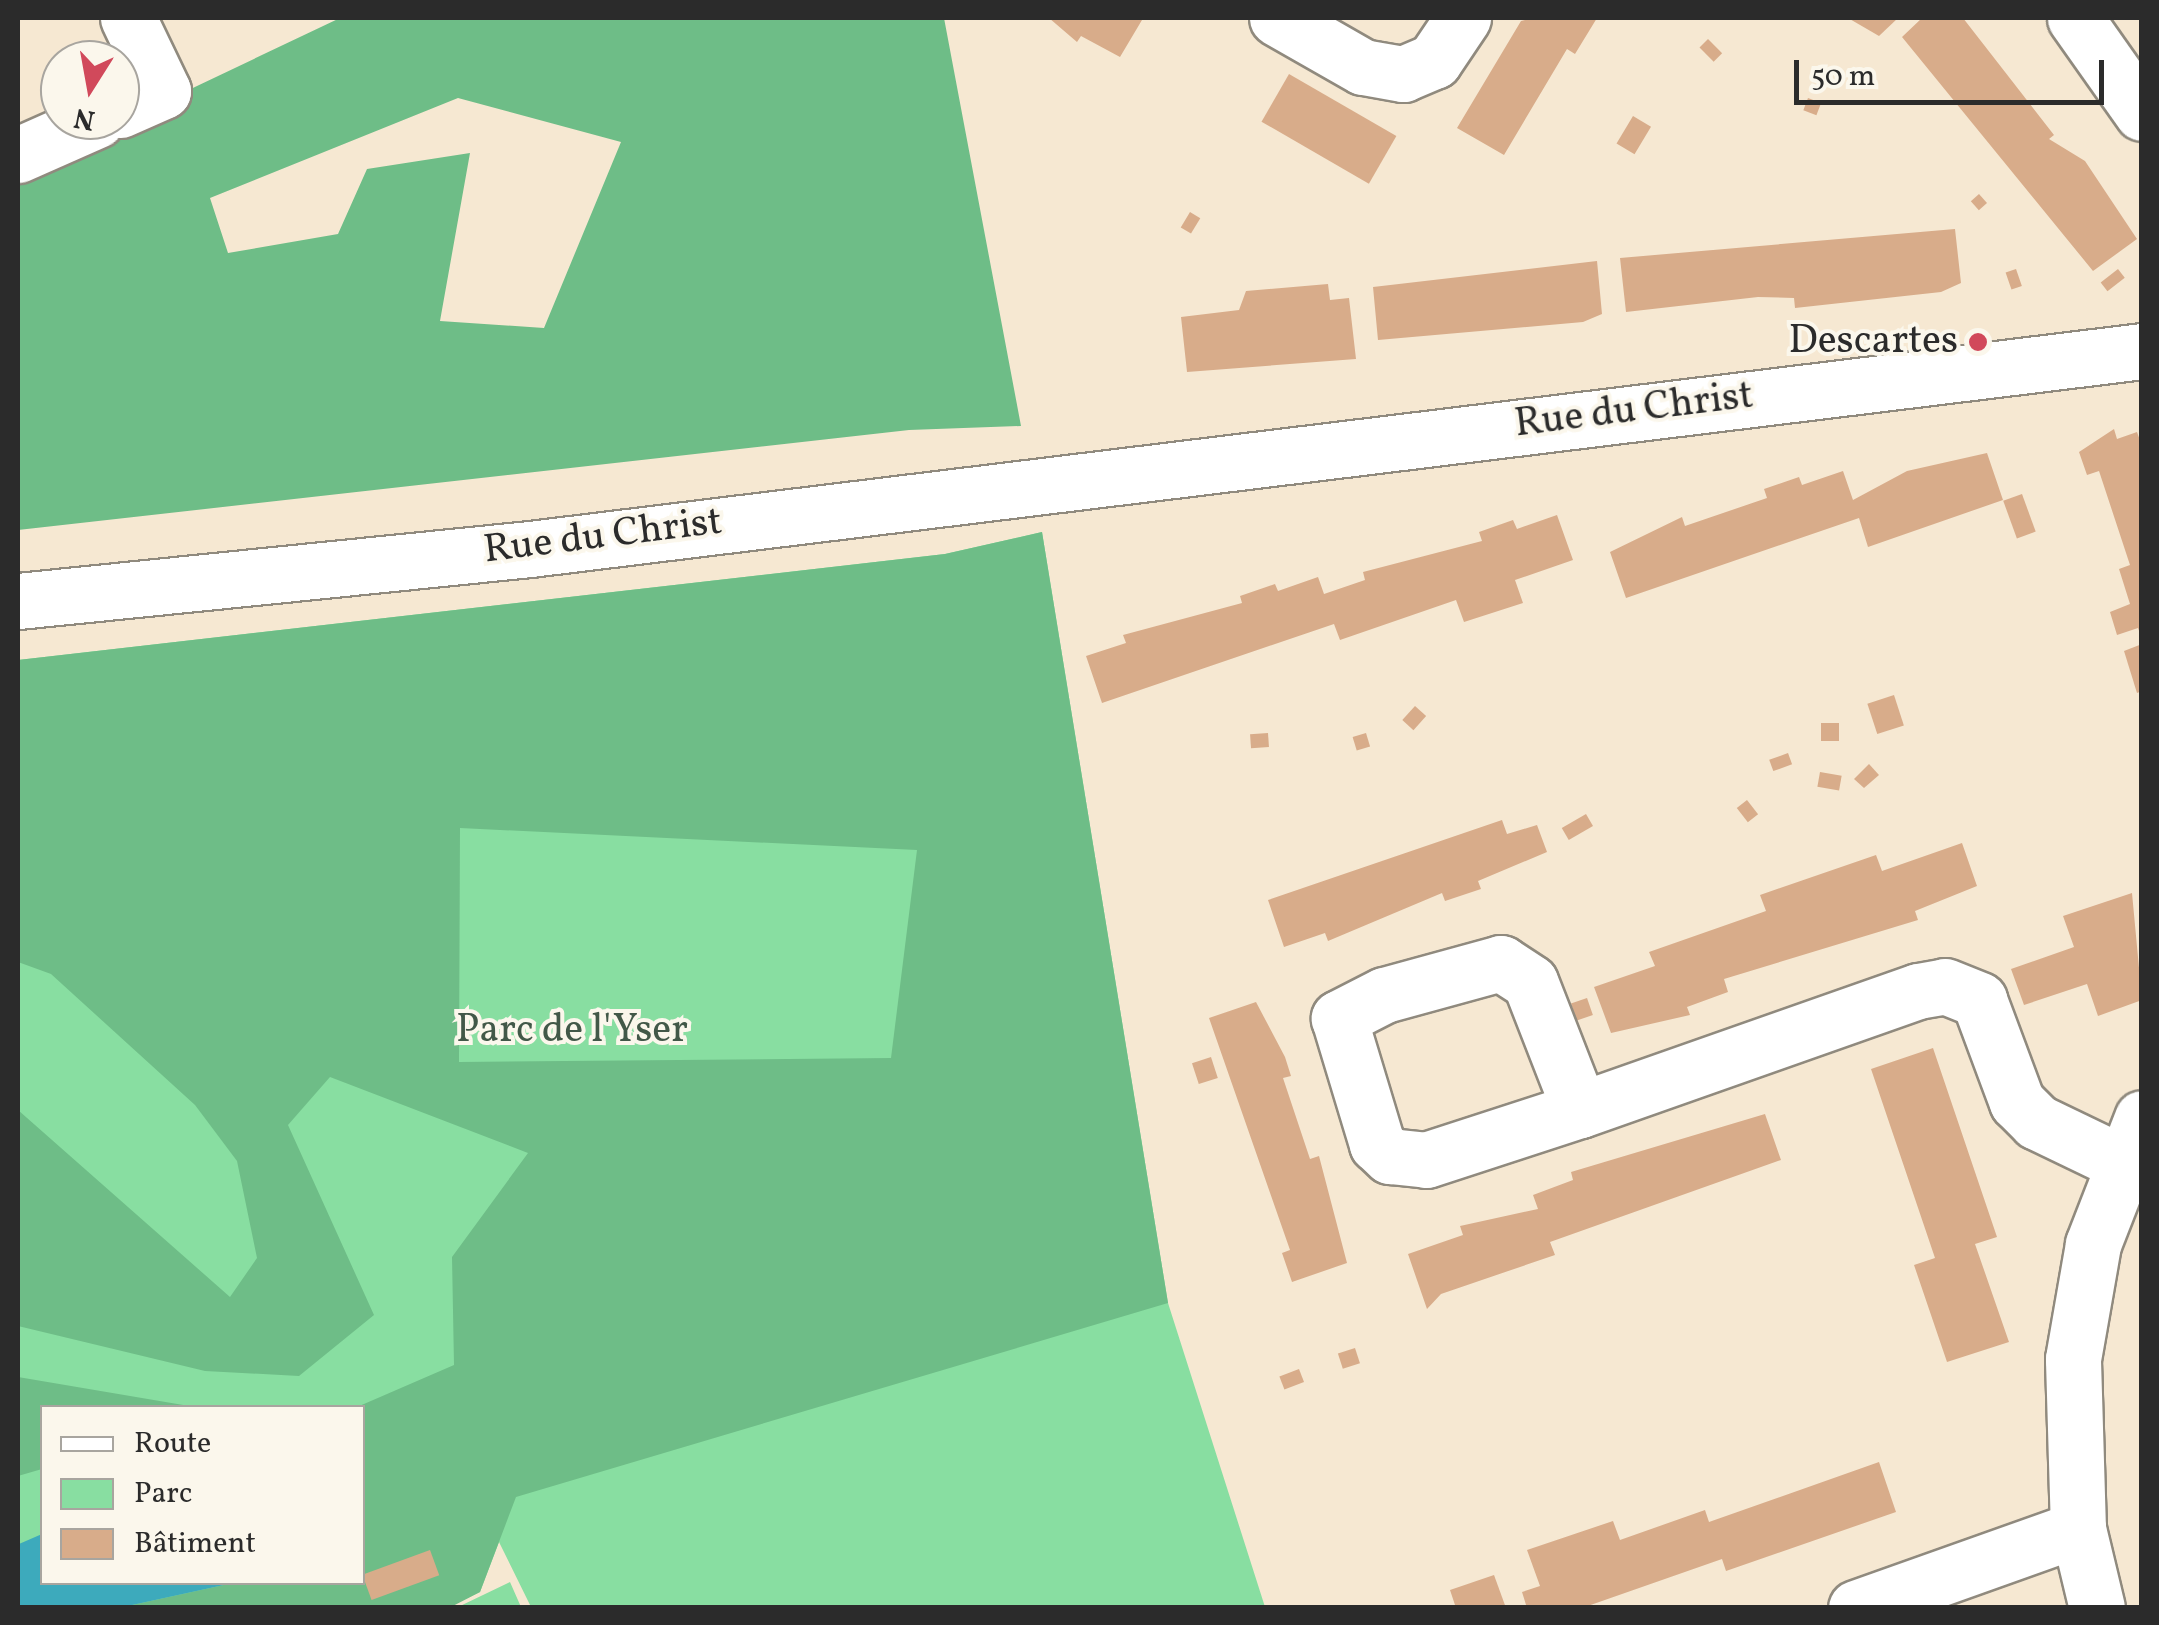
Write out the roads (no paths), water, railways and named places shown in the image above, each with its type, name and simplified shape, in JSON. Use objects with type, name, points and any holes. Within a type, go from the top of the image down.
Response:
[{"type":"street","points":[[1277,18],[1363,67],[1403,74],[1434,62],[1462,18]]},
{"type":"street","points":[[2075,18],[2142,114]]},
{"type":"street","points":[[140,43],[163,91],[140,101]]},
{"type":"street","points":[[18,156],[53,140]]},
{"type":"street","name":"Rue du Christ","points":[[18,601],[530,550],[1187,464],[2142,351]]},
{"type":"street","name":"Rue du Christ","points":[[18,580],[1019,464],[1187,464]]},
{"type":"street","points":[[1580,1110],[1519,970],[1483,962],[1338,1018],[1366,1120],[1390,1156],[1426,1160],[1580,1110],[1944,986],[1979,1000],[2017,1102],[2038,1122],[2131,1140],[2083,1281],[2073,1359],[2078,1529],[2097,1608]]},
{"type":"street","points":[[1856,1608],[2078,1529]]},
{"type":"water","points":[[40,1535],[40,1585],[224,1585],[123,1607],[18,1607],[19,1544]]},
{"type":"place","name":"Descartes","points":[[1978,342]]},
{"type":"park label","name":"Parc de l'Yser","points":[[572,1031]]}]
